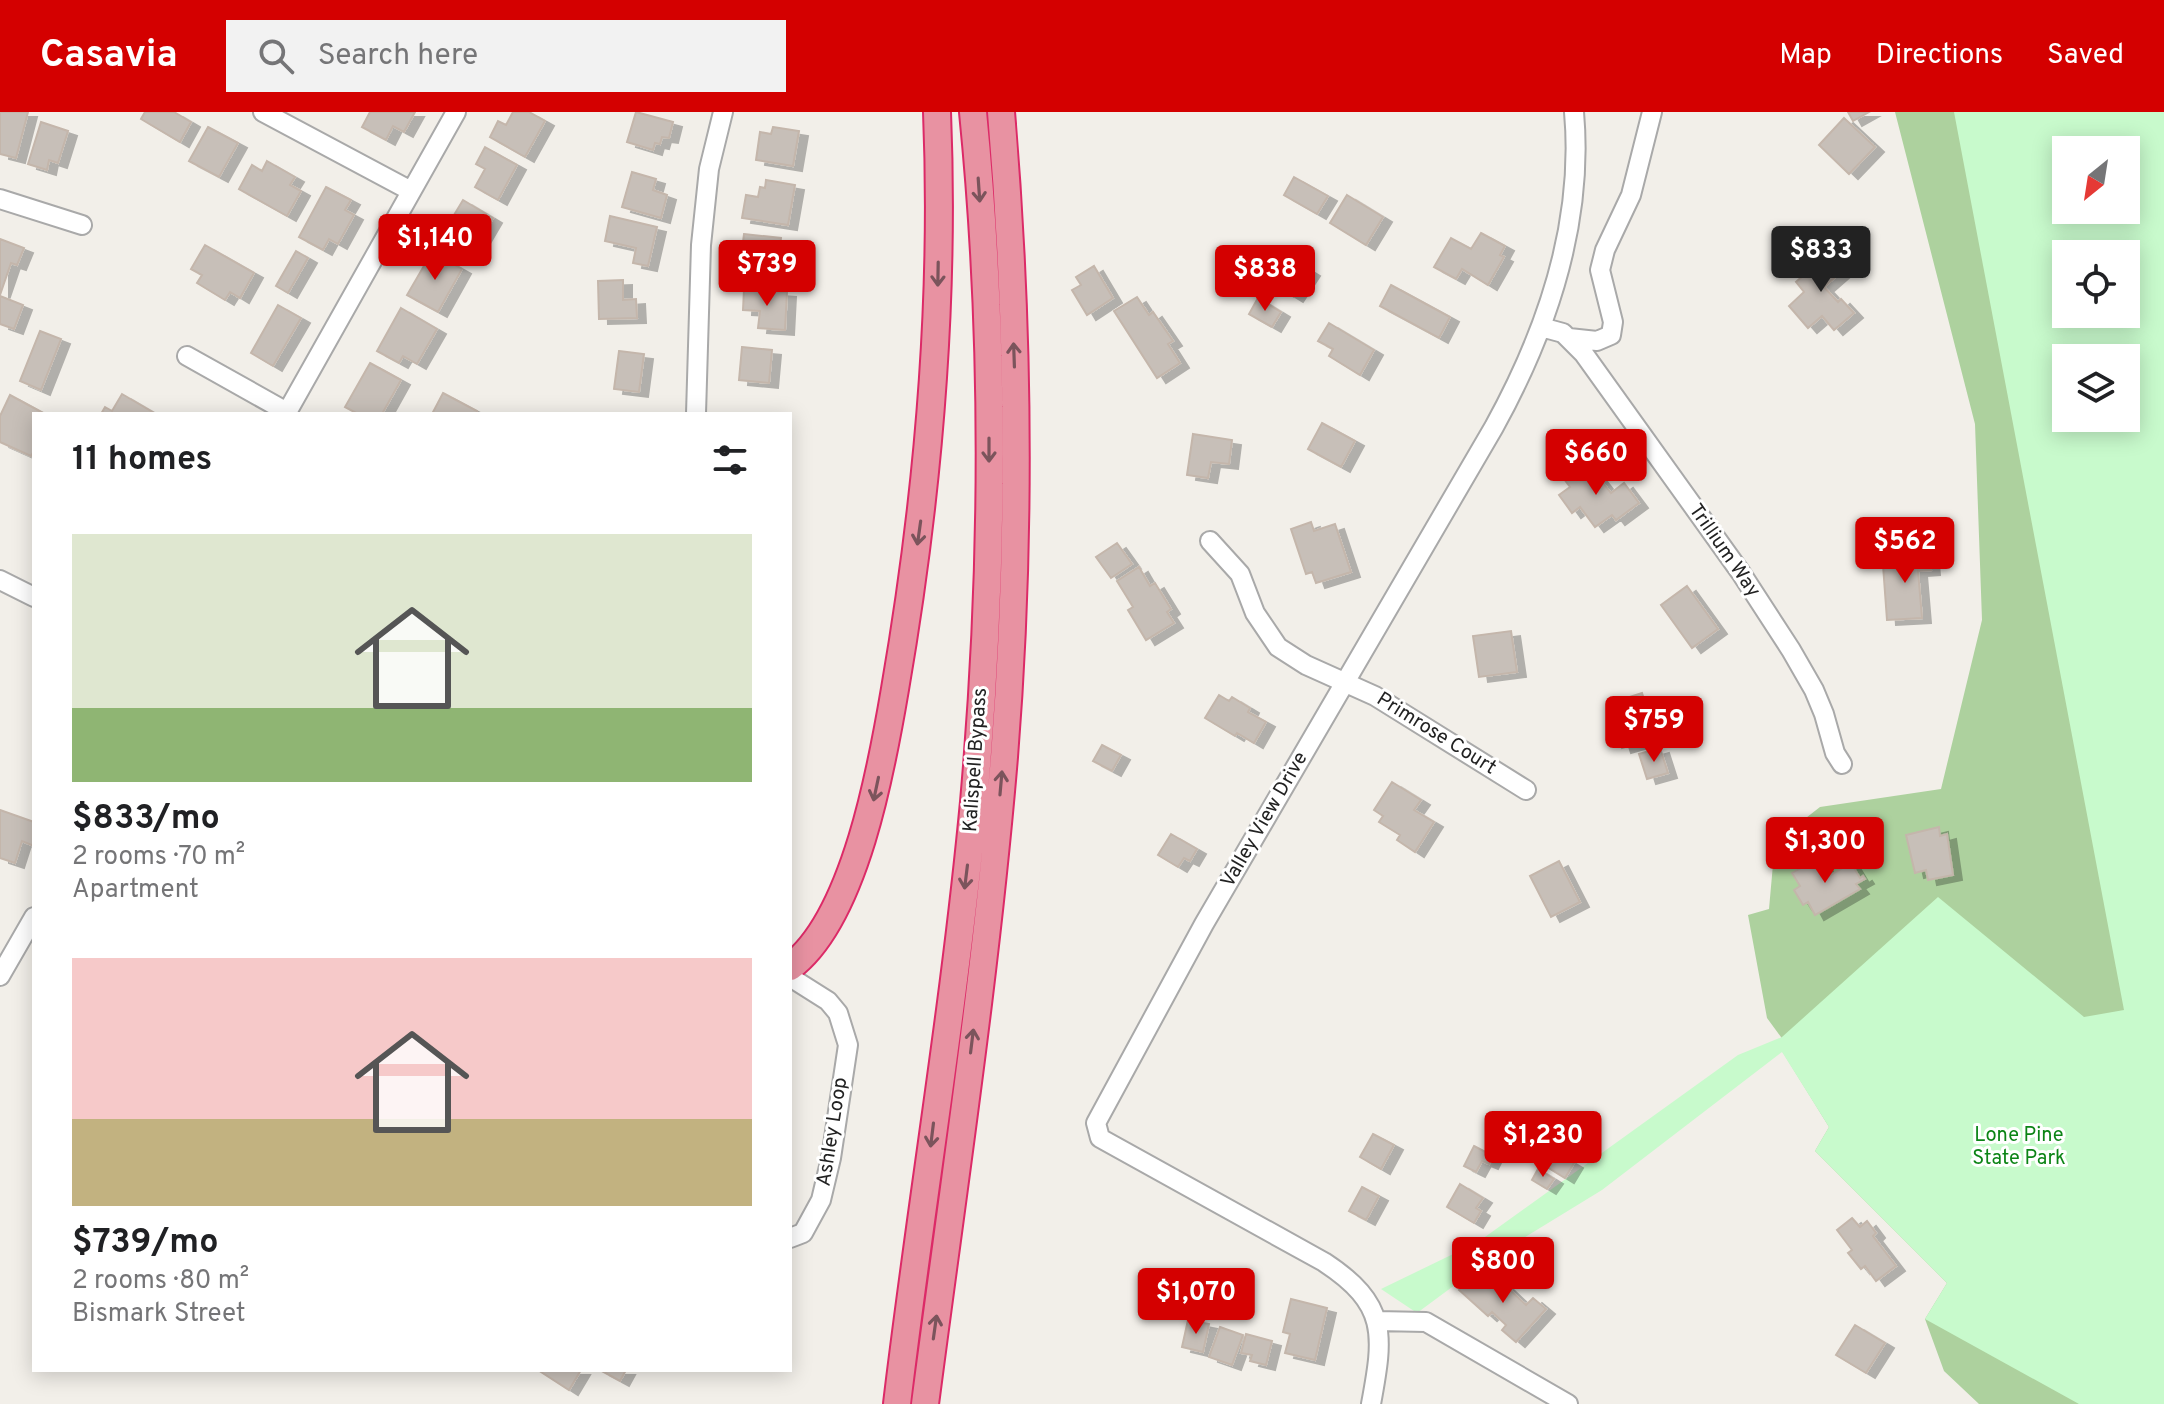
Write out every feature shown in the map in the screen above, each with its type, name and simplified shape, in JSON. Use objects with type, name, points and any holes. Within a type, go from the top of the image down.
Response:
[{"type":"highway","points":[[792,965],[817,939],[843,888],[863,837],[877,784],[903,639],[922,512],[933,403],[939,265],[937,112]]},
{"type":"highway","name":"Kalispell Bypass","points":[[897,1400],[966,877],[983,668],[988,385],[985,281],[973,112]]},
{"type":"highway","name":"Kalispell Bypass","points":[[925,1404],[996,849],[1010,660],[1015,425],[1009,220],[1001,112]]},
{"type":"street","points":[[263,112],[411,191]]},
{"type":"street","points":[[287,412],[456,112]]},
{"type":"street","points":[[696,412],[701,245],[709,169],[723,112]]},
{"type":"street","name":"Valley View Drive","points":[[1371,1404],[1380,1356],[1377,1321],[1365,1296],[1340,1272],[1100,1138],[1096,1123],[1204,924],[1494,427],[1526,365],[1541,327],[1570,217],[1576,160],[1574,112]]},
{"type":"street","points":[[1576,132],[1582,112]]},
{"type":"street","points":[[1569,338],[1597,341],[1611,335],[1613,322],[1600,270],[1605,250],[1631,195],[1652,112]]},
{"type":"street","points":[[0,199],[82,225]]},
{"type":"street","name":"Trillium Way","points":[[1541,327],[1569,338],[1584,354],[1724,550],[1814,690],[1835,753],[1842,764]]},
{"type":"street","points":[[187,356],[284,412]]},
{"type":"street","name":"Primrose Court","points":[[1210,541],[1240,574],[1255,613],[1278,647],[1306,665],[1346,680],[1375,696],[1526,790]]},
{"type":"street","points":[[0,580],[32,596]]},
{"type":"street","points":[[0,976],[32,920]]},
{"type":"street","name":"Ashley Loop","points":[[792,978],[828,1001],[838,1013],[848,1045],[831,1158],[821,1200],[803,1233],[792,1237]]},
{"type":"street","points":[[1377,1321],[1426,1322],[1568,1404]]},
{"type":"green space","name":"Lone Pine State Park","points":[[1895,112],[2164,112],[2164,1404],[1979,1404],[1944,1371],[1925,1319],[1947,1283],[1815,1151],[1829,1127],[1782,1051],[1781,1037],[1767,1018],[1748,915],[1769,909],[1775,842],[1820,807],[1941,789],[1982,620],[1975,424]]},
{"type":"green space","name":"Lone Pine State Park","points":[[1954,112],[2164,112],[2164,1404],[2079,1404],[1925,1319],[1947,1283],[1815,1151],[1829,1127],[1782,1052],[1602,1190],[1494,1256],[1417,1313],[1381,1289],[1478,1242],[1738,1055],[1782,1037],[1938,897],[2084,1017],[2124,1010]]},
{"type":"building","points":[[0,112],[28,112],[16,158],[0,154]]},
{"type":"building","points":[[145,112],[174,112],[191,122],[180,142],[141,119]]},
{"type":"building","points":[[370,112],[415,112],[404,132],[393,126],[386,140],[362,127]]},
{"type":"building","points":[[513,112],[529,112],[545,121],[525,157],[490,137],[498,121],[506,125]]},
{"type":"building","points":[[636,112],[673,122],[669,138],[662,137],[653,150],[627,142]]},
{"type":"building","points":[[1848,112],[1869,112],[1853,121]]},
{"type":"building","points":[[1844,118],[1875,147],[1849,174],[1819,145]]},
{"type":"building","points":[[41,122],[68,131],[58,163],[49,160],[47,170],[28,164]]},
{"type":"building","points":[[208,127],[238,143],[219,177],[189,161]]},
{"type":"building","points":[[773,127],[799,131],[793,166],[756,160],[760,132],[771,134]]},
{"type":"building","points":[[485,147],[517,165],[498,200],[475,187],[485,169],[476,164]]},
{"type":"building","points":[[267,161],[295,177],[290,185],[301,191],[287,216],[239,189],[252,165],[262,171]]},
{"type":"building","points":[[632,172],[656,179],[653,190],[667,195],[661,218],[622,207]]},
{"type":"building","points":[[1294,177],[1328,196],[1317,214],[1284,195]]},
{"type":"building","points":[[766,180],[795,185],[788,225],[742,218],[746,195],[758,197],[760,187],[765,188]]},
{"type":"building","points":[[326,187],[351,200],[345,210],[354,215],[338,244],[329,239],[323,250],[299,237]]},
{"type":"building","points":[[1347,195],[1383,217],[1366,245],[1330,223]]},
{"type":"building","points":[[463,200],[493,218],[469,259],[439,240]]},
{"type":"building","points":[[610,216],[657,227],[648,266],[633,263],[636,248],[605,241]]},
{"type":"building","points":[[1481,233],[1505,246],[1500,255],[1504,257],[1488,285],[1462,269],[1456,279],[1434,267],[1451,238],[1471,249]]},
{"type":"building","points":[[744,234],[781,238],[777,272],[754,270],[756,252],[742,250]]},
{"type":"building","points":[[0,239],[24,248],[17,265],[11,263],[0,295]]},
{"type":"building","points":[[205,245],[254,273],[240,298],[230,292],[225,300],[197,283],[202,275],[191,269]]},
{"type":"building","points":[[1833,250],[1848,266],[1824,287],[1854,313],[1834,330],[1822,316],[1808,328],[1789,306],[1804,292],[1796,282]]},
{"type":"building","points":[[296,251],[308,258],[288,293],[276,286]]},
{"type":"building","points":[[432,252],[462,269],[438,312],[407,295]]},
{"type":"building","points":[[1290,258],[1311,271],[1294,297],[1268,281],[1277,265],[1283,269]]},
{"type":"building","points":[[1094,266],[1113,298],[1087,315],[1072,290],[1081,285],[1076,277]]},
{"type":"building","points":[[623,280],[623,300],[636,299],[637,318],[599,319],[598,281]]},
{"type":"building","points":[[1391,285],[1450,317],[1439,338],[1380,306]]},
{"type":"building","points":[[744,289],[787,292],[785,330],[758,328],[760,311],[743,310]]},
{"type":"building","points":[[0,296],[23,305],[14,329],[0,324]]},
{"type":"building","points":[[1137,297],[1149,315],[1153,312],[1173,341],[1168,344],[1180,363],[1157,378],[1114,311]]},
{"type":"building","points":[[1258,298],[1281,312],[1272,327],[1249,314]]},
{"type":"building","points":[[278,305],[301,318],[273,366],[251,353]]},
{"type":"building","points":[[401,308],[437,329],[417,364],[403,356],[399,363],[377,351]]},
{"type":"building","points":[[1329,323],[1374,350],[1360,375],[1329,356],[1333,349],[1318,341]]},
{"type":"building","points":[[40,331],[61,339],[41,390],[20,381]]},
{"type":"building","points":[[742,347],[772,350],[769,383],[739,380]]},
{"type":"building","points":[[619,351],[644,354],[639,392],[614,389]]},
{"type":"building","points":[[370,363],[401,380],[383,412],[354,412],[345,407]]},
{"type":"building","points":[[443,393],[477,411],[477,412],[433,412]]},
{"type":"building","points":[[122,394],[153,412],[102,412],[105,407],[112,411]]},
{"type":"building","points":[[10,395],[41,412],[32,412],[31,456],[0,442],[0,416]]},
{"type":"building","points":[[1322,423],[1355,441],[1341,467],[1308,449]]},
{"type":"building","points":[[1193,434],[1232,440],[1229,464],[1211,462],[1208,478],[1187,475]]},
{"type":"building","points":[[1583,464],[1593,477],[1596,474],[1611,493],[1624,483],[1639,503],[1616,520],[1612,515],[1595,527],[1580,507],[1572,513],[1559,495],[1570,487],[1564,479]]},
{"type":"building","points":[[1311,522],[1314,531],[1335,524],[1351,572],[1316,583],[1312,572],[1306,574],[1291,529]]},
{"type":"building","points":[[1117,543],[1132,564],[1111,578],[1096,557]]},
{"type":"building","points":[[1929,548],[1931,570],[1918,571],[1922,618],[1887,620],[1883,565],[1902,564],[1900,550]]},
{"type":"building","points":[[1139,567],[1150,586],[1155,583],[1171,609],[1167,612],[1174,623],[1146,640],[1128,610],[1133,607],[1117,581]]},
{"type":"building","points":[[1687,586],[1718,629],[1692,648],[1661,605]]},
{"type":"building","points":[[1511,631],[1517,672],[1479,677],[1473,636]]},
{"type":"building","points":[[1642,693],[1656,738],[1622,748],[1608,704]]},
{"type":"building","points":[[1219,695],[1229,701],[1232,697],[1250,708],[1248,712],[1266,722],[1254,743],[1205,718]]},
{"type":"building","points":[[1102,745],[1121,755],[1112,771],[1093,761]]},
{"type":"building","points":[[1660,748],[1668,773],[1647,779],[1639,754]]},
{"type":"building","points":[[1392,782],[1421,800],[1414,810],[1434,822],[1415,852],[1397,840],[1400,835],[1379,822],[1383,816],[1374,810]]},
{"type":"building","points":[[0,810],[32,821],[32,845],[22,841],[15,863],[0,858]]},
{"type":"building","points":[[1939,827],[1940,836],[1947,834],[1953,875],[1928,880],[1926,870],[1915,873],[1906,835]]},
{"type":"building","points":[[1171,834],[1197,849],[1190,861],[1184,858],[1178,867],[1158,855]]},
{"type":"building","points":[[1819,858],[1829,876],[1851,863],[1860,878],[1863,876],[1865,879],[1856,884],[1860,889],[1815,915],[1808,902],[1803,905],[1794,890],[1800,886],[1792,873]]},
{"type":"building","points":[[1559,861],[1580,902],[1551,917],[1530,876]]},
{"type":"building","points":[[1373,1134],[1394,1145],[1381,1169],[1360,1157]]},
{"type":"building","points":[[1474,1146],[1493,1156],[1489,1164],[1482,1161],[1476,1172],[1464,1166]]},
{"type":"building","points":[[1550,1149],[1574,1163],[1565,1178],[1542,1164]]},
{"type":"building","points":[[1538,1169],[1554,1179],[1547,1189],[1532,1180]]},
{"type":"building","points":[[1460,1184],[1483,1198],[1476,1208],[1481,1211],[1474,1223],[1447,1207]]},
{"type":"building","points":[[1362,1187],[1379,1196],[1366,1220],[1349,1211]]},
{"type":"building","points":[[1852,1218],[1860,1227],[1867,1221],[1876,1233],[1873,1236],[1896,1266],[1876,1281],[1865,1266],[1861,1269],[1848,1253],[1852,1250],[1837,1230]]},
{"type":"building","points":[[1476,1271],[1490,1284],[1496,1277],[1526,1305],[1533,1298],[1546,1309],[1516,1342],[1502,1330],[1506,1325],[1492,1312],[1488,1316],[1459,1290]]},
{"type":"building","points":[[1291,1299],[1327,1308],[1315,1360],[1285,1353],[1290,1334],[1283,1332]]},
{"type":"building","points":[[1188,1320],[1209,1324],[1203,1352],[1182,1347]]},
{"type":"building","points":[[1855,1325],[1885,1343],[1866,1373],[1836,1355]]},
{"type":"building","points":[[1220,1327],[1243,1335],[1232,1365],[1209,1357]]},
{"type":"building","points":[[1246,1334],[1272,1341],[1266,1365],[1250,1361],[1252,1355],[1241,1353]]},
{"type":"building","points":[[541,1372],[580,1372],[569,1390]]},
{"type":"building","points":[[604,1372],[625,1372],[620,1381]]}]
